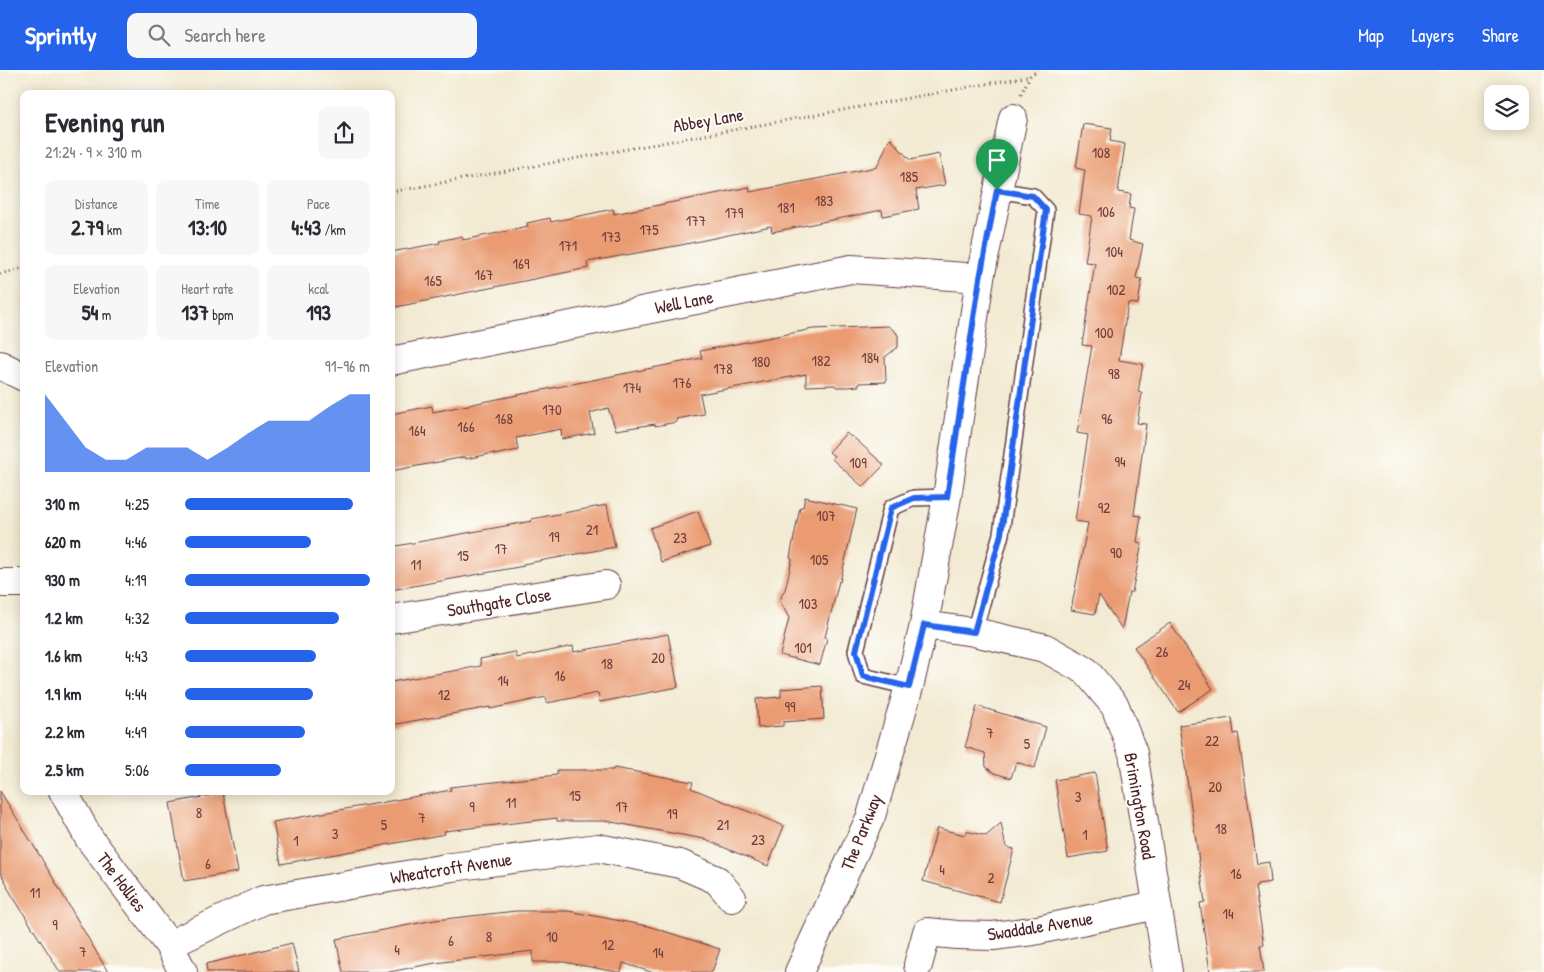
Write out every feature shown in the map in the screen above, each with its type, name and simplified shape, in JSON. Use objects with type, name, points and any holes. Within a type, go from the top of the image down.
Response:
[{"type":"street","name":"The Parkway","points":[[799,972],[872,816],[909,687],[924,625],[947,497],[980,278],[1013,118]]},
{"type":"street","name":"Well Lane","points":[[395,360],[851,269],[980,278]]},
{"type":"street","points":[[0,365],[20,375]]},
{"type":"street","points":[[0,583],[20,583]]},
{"type":"street","name":"Southgate Close","points":[[395,618],[606,585]]},
{"type":"street","name":"Brimington Road","points":[[924,625],[974,632],[1045,648],[1086,671],[1115,706],[1133,753],[1168,972]]},
{"type":"street","name":"The Hollies","points":[[65,795],[89,838],[169,945],[183,972]]},
{"type":"street","name":"Wheatcroft Avenue","points":[[169,945],[263,900],[452,867],[598,848],[680,864],[717,880],[732,898]]},
{"type":"street","name":"Swaddale Avenue","points":[[918,965],[927,932],[993,936],[1033,931],[1157,905]]},
{"type":"lane","points":[[974,632],[1001,534],[1046,210],[1033,196],[997,190]]},
{"type":"lane","points":[[909,687],[863,676],[856,651],[891,508],[914,498],[947,497]]},
{"type":"path","name":"Abbey Lane","points":[[395,191],[1030,76]]},
{"type":"path","points":[[0,274],[20,269]]},
{"type":"building","points":[[1083,124],[1112,128],[1110,141],[1125,144],[1118,192],[1131,194],[1129,208],[1134,209],[1129,240],[1143,244],[1136,278],[1142,279],[1138,304],[1128,303],[1119,360],[1143,364],[1138,392],[1142,393],[1137,423],[1146,424],[1134,515],[1141,516],[1137,542],[1142,543],[1132,592],[1129,592],[1122,629],[1099,595],[1095,614],[1071,610],[1088,523],[1075,521],[1088,435],[1077,433],[1092,346],[1082,345],[1095,263],[1085,262],[1092,216],[1079,214],[1085,170],[1076,168]]},
{"type":"building","points":[[890,138],[910,160],[939,154],[945,185],[916,190],[919,209],[883,216],[882,210],[772,232],[771,226],[587,262],[588,268],[395,307],[395,251],[440,243],[439,241],[462,236],[463,240],[528,227],[527,223],[550,218],[551,222],[613,209],[614,214],[749,187],[750,192],[877,167]]},
{"type":"building","points":[[888,326],[898,336],[898,347],[885,357],[886,382],[859,383],[859,386],[848,387],[836,387],[835,385],[806,386],[806,374],[700,394],[704,414],[676,419],[677,422],[655,426],[655,424],[616,430],[608,408],[590,413],[594,433],[562,439],[561,429],[516,438],[518,450],[466,459],[465,457],[395,470],[395,413],[432,406],[433,412],[702,358],[700,351],[813,329]]},
{"type":"building","points":[[846,433],[852,436],[884,465],[863,487],[832,459],[834,456],[829,452]]},
{"type":"building","points":[[805,497],[857,509],[825,637],[827,638],[820,665],[780,655],[789,618],[780,601],[785,590],[792,560],[790,557],[800,507],[803,507]]},
{"type":"building","points":[[607,505],[615,547],[395,589],[395,546],[532,521],[531,519]]},
{"type":"building","points":[[698,511],[710,546],[661,562],[650,528]]},
{"type":"building","points":[[1170,623],[1213,689],[1178,712],[1134,647]]},
{"type":"building","points":[[668,634],[678,687],[600,702],[598,693],[547,703],[546,697],[490,709],[490,707],[395,724],[395,681],[481,666],[480,659],[515,652],[517,658],[573,646],[574,652]]},
{"type":"building","points":[[822,686],[824,719],[783,722],[783,726],[758,728],[756,699],[781,697],[781,689]]},
{"type":"building","points":[[977,706],[1046,727],[1035,768],[1016,762],[1011,778],[994,773],[986,767],[985,753],[965,747]]},
{"type":"building","points":[[1232,718],[1234,734],[1238,733],[1257,864],[1269,862],[1271,882],[1257,884],[1257,887],[1255,887],[1264,945],[1260,945],[1264,972],[1210,972],[1200,903],[1205,902],[1179,725]]},
{"type":"building","points":[[614,768],[693,782],[691,788],[784,826],[768,866],[704,839],[606,821],[557,821],[557,818],[444,831],[445,834],[281,864],[273,822],[451,790],[450,787],[557,775],[557,770],[613,770]]},
{"type":"building","points":[[1095,773],[1108,851],[1068,858],[1055,780]]},
{"type":"building","points":[[0,791],[108,972],[60,972],[7,887],[0,872]]},
{"type":"building","points":[[212,795],[223,795],[238,872],[184,881],[170,803]]},
{"type":"building","points":[[1001,823],[1006,847],[1014,849],[1000,902],[923,881],[937,828],[965,835],[966,831],[986,836]]},
{"type":"building","points":[[516,911],[568,911],[648,926],[720,949],[712,972],[651,972],[623,963],[621,972],[617,972],[564,962],[533,962],[533,951],[435,963],[389,972],[343,972],[336,939],[435,920]]},
{"type":"building","points":[[292,943],[299,972],[207,972],[206,964]]},
{"type":"route","points":[[997,190],[1033,196],[1046,210],[1001,534],[974,632],[924,625],[909,687],[863,676],[856,651],[891,508],[914,498],[947,497],[980,278],[997,190]]}]
